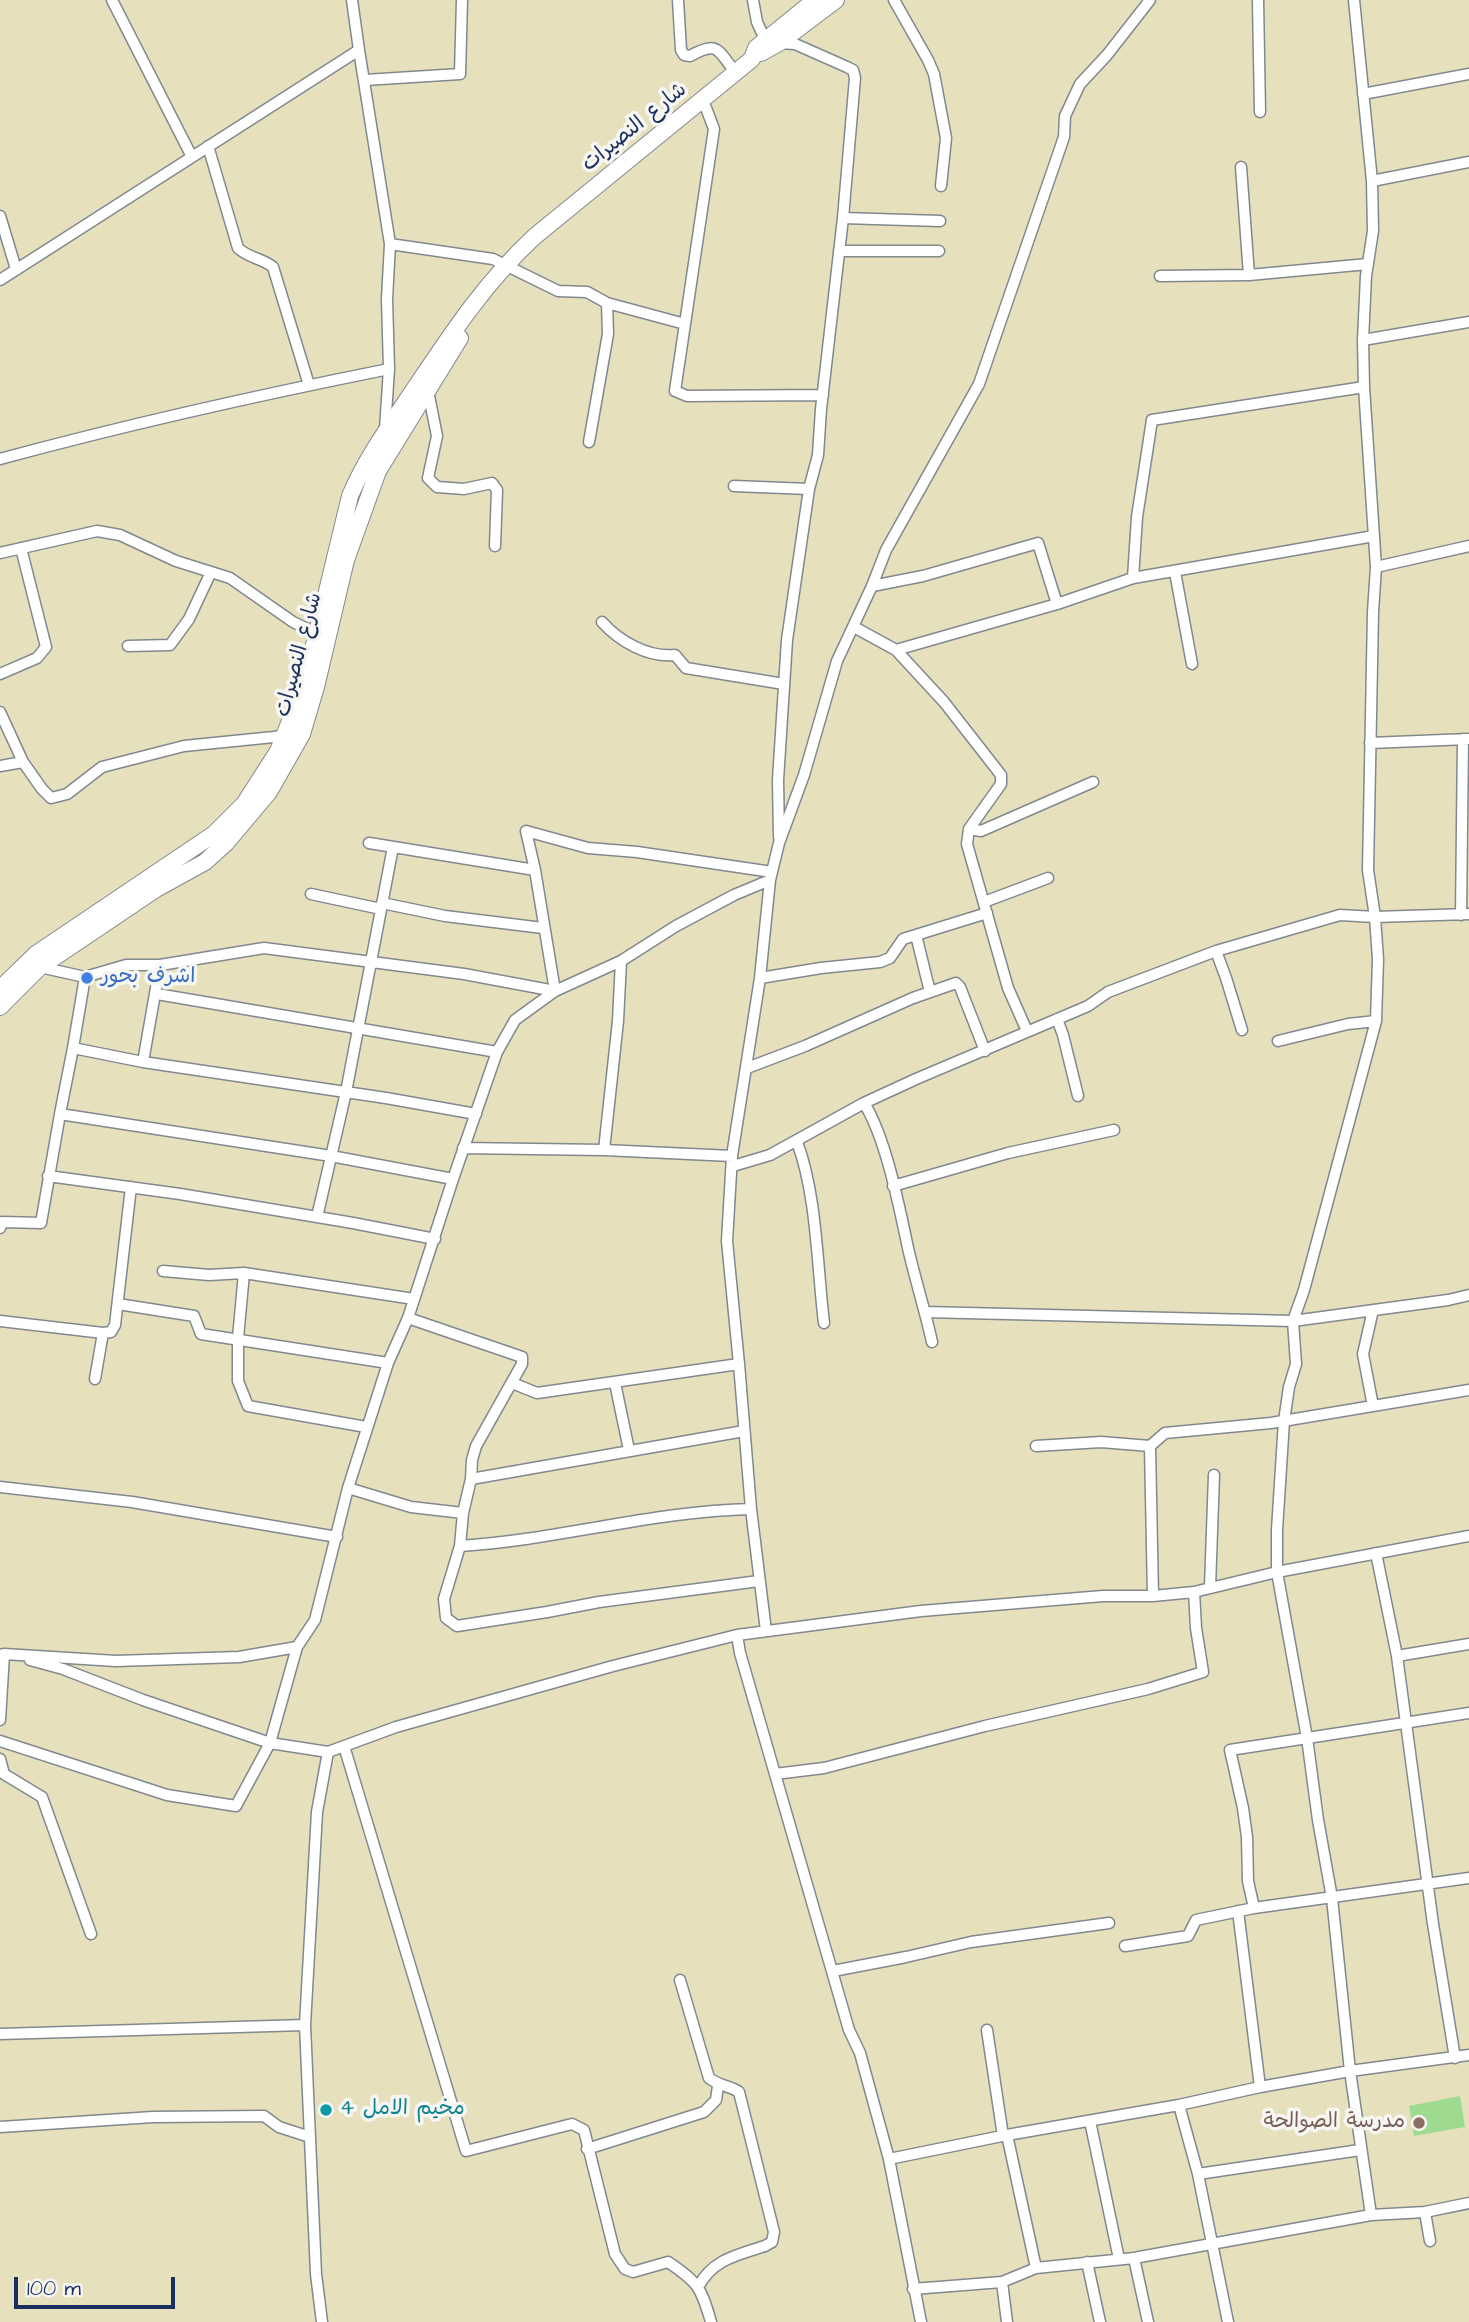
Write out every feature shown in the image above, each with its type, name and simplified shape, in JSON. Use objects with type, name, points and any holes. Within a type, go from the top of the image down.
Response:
[{"type":"main road","points":[[771,44],[815,0]]},
{"type":"main road","points":[[771,44],[836,0]]},
{"type":"main road","name":"شارع النصيرات","points":[[0,989],[36,954],[214,834],[244,804],[278,751],[308,670],[350,496],[361,469],[459,322],[505,265],[534,237],[771,44]]},
{"type":"main road","name":"شارع النصيرات","points":[[0,1007],[40,967],[156,889],[205,862],[226,843],[270,792],[302,734],[346,560],[378,471],[469,322],[483,292]]},
{"type":"street","points":[[112,0],[192,157]]},
{"type":"street","points":[[352,0],[390,244],[387,299],[389,369],[384,432]]},
{"type":"street","points":[[365,80],[460,74],[462,0]]},
{"type":"street","points":[[678,0],[681,50],[684,55],[690,56],[704,48],[717,49],[736,73]]},
{"type":"street","points":[[753,0],[757,22],[771,44],[795,44],[853,71],[855,78],[818,456],[809,489],[787,639],[777,808],[779,843]]},
{"type":"street","points":[[894,0],[934,74],[946,138],[941,186]]},
{"type":"street","points":[[766,1631],[751,1509],[727,1241],[732,1161],[760,978],[771,876],[837,661],[886,550],[979,384],[1065,137],[1065,116],[1080,84],[1107,55],[1150,0]]},
{"type":"street","points":[[1258,0],[1260,112]]},
{"type":"street","points":[[1354,0],[1372,180],[1373,231],[1363,340],[1376,567],[1368,870],[1378,959],[1377,1021],[1304,1290],[1293,1321],[1296,1364],[1289,1387],[1284,1421],[1277,1572],[1332,1898],[1350,2071],[1371,2215]]},
{"type":"street","points":[[0,280],[359,50]]},
{"type":"street","points":[[1363,94],[1469,74]]},
{"type":"street","points":[[703,100],[714,129],[675,391],[687,396],[823,395]]},
{"type":"street","points":[[208,146],[238,248],[273,267],[309,385]]},
{"type":"street","points":[[1372,180],[1469,162]]},
{"type":"street","points":[[1241,167],[1249,275]]},
{"type":"street","points":[[0,216],[16,269]]},
{"type":"street","points":[[843,218],[940,221]]},
{"type":"street","points":[[390,244],[493,259],[558,291],[587,292],[607,303],[685,324]]},
{"type":"street","points":[[839,251],[939,251]]},
{"type":"street","points":[[1160,276],[1249,275],[1368,264]]},
{"type":"street","points":[[589,442],[608,334],[607,303]]},
{"type":"street","points":[[1363,340],[1469,322]]},
{"type":"street","points":[[0,459],[71,440],[389,369]]},
{"type":"street","points":[[1133,578],[1138,517],[1152,420],[1364,387]]},
{"type":"street","points":[[428,391],[437,436],[428,478],[437,487],[464,489],[492,483],[497,490],[495,546]]},
{"type":"street","points":[[734,486],[809,489]]},
{"type":"street","points":[[0,553],[97,531],[120,534],[176,561],[230,578],[293,622],[316,633]]},
{"type":"street","points":[[895,650],[1058,604],[1133,578],[1374,536]]},
{"type":"street","points":[[872,586],[923,576],[1038,543],[1058,604]]},
{"type":"street","points":[[1376,567],[1469,546]]},
{"type":"street","points":[[0,674],[37,657],[46,647],[21,548]]},
{"type":"street","points":[[128,646],[170,645],[189,619],[211,572]]},
{"type":"street","points":[[1175,572],[1192,664]]},
{"type":"street","points":[[602,622],[615,636],[635,646],[664,656],[675,655],[685,668],[784,684]]},
{"type":"street","points":[[854,627],[895,650],[943,702],[1001,775],[1001,784],[969,828],[967,844],[1008,988],[1027,1031]]},
{"type":"street","points":[[0,712],[23,762],[51,798],[67,794],[102,767],[184,746],[284,736]]},
{"type":"street","points":[[463,1148],[604,1150],[732,1161],[770,1155],[864,1103],[916,1079],[1088,1006],[1108,992],[1216,951],[1340,915],[1375,917],[1465,914],[1466,739],[1370,743]]},
{"type":"street","points":[[0,766],[23,762]]},
{"type":"street","points":[[969,828],[981,831],[1093,782]]},
{"type":"street","points":[[555,991],[526,831],[588,848],[637,852],[771,876]]},
{"type":"street","points":[[369,843],[535,870]]},
{"type":"street","points":[[317,1217],[346,1092],[393,847]]},
{"type":"street","points":[[0,1741],[167,1795],[236,1806],[270,1743],[298,1647],[315,1620],[366,1427],[388,1363],[408,1318],[497,1052],[515,1020],[555,991],[621,961],[676,926],[771,876]]},
{"type":"street","points":[[760,978],[880,962],[890,958],[903,939],[985,907],[1048,878]]},
{"type":"street","points":[[311,894],[445,916],[543,928]]},
{"type":"street","points":[[916,935],[930,992]]},
{"type":"street","points":[[40,967],[85,977],[126,965],[160,965],[264,948],[464,974],[555,991]]},
{"type":"street","points":[[1216,951],[1242,1030]]},
{"type":"street","points":[[604,1150],[618,1021],[621,961]]},
{"type":"street","points":[[143,1062],[160,965]]},
{"type":"street","points":[[0,1228],[2,1222],[41,1223],[85,977]]},
{"type":"street","points":[[747,1068],[956,983],[960,987],[985,1051]]},
{"type":"street","points":[[157,994],[497,1052]]},
{"type":"street","points":[[1057,1019],[1078,1096]]},
{"type":"street","points":[[1278,1041],[1348,1024],[1377,1021]]},
{"type":"street","points":[[73,1048],[143,1062],[476,1114]]},
{"type":"street","points":[[864,1103],[871,1114],[893,1186],[932,1342]]},
{"type":"street","points":[[60,1114],[331,1156],[453,1179]]},
{"type":"street","points":[[893,1186],[1008,1153],[1114,1130]]},
{"type":"street","points":[[797,1142],[815,1227],[824,1324]]},
{"type":"street","points":[[48,1176],[317,1217],[435,1239]]},
{"type":"street","points":[[0,1321],[111,1332],[115,1325],[118,1304],[131,1187]]},
{"type":"street","points":[[163,1270],[209,1275],[244,1273],[414,1299]]},
{"type":"street","points":[[244,1273],[238,1338],[238,1381],[248,1406],[366,1427]]},
{"type":"street","points":[[925,1312],[1293,1321],[1469,1295]]},
{"type":"street","points":[[118,1304],[194,1316],[201,1334],[388,1363]]},
{"type":"street","points":[[1373,1310],[1363,1354],[1373,1406]]},
{"type":"street","points":[[408,1318],[522,1357],[522,1364],[476,1446],[463,1513],[460,1546],[444,1600],[446,1618],[457,1626],[599,1602],[759,1581]]},
{"type":"street","points":[[95,1380],[103,1333]]},
{"type":"street","points":[[512,1383],[537,1393],[739,1364]]},
{"type":"street","points":[[615,1382],[629,1450]]},
{"type":"street","points":[[1037,1446],[1101,1442],[1150,1446],[1165,1433],[1284,1421],[1469,1390]]},
{"type":"street","points":[[471,1479],[744,1431]]},
{"type":"street","points":[[1150,1446],[1153,1596]]},
{"type":"street","points":[[1210,1587],[1214,1475]]},
{"type":"street","points":[[0,1487],[132,1502],[337,1537]]},
{"type":"street","points":[[348,1488],[411,1507],[463,1513]]},
{"type":"street","points":[[460,1546],[507,1543],[713,1510],[751,1509]]},
{"type":"street","points":[[1,1653],[62,1669],[270,1743],[328,1752],[408,1723],[737,1635],[921,1611],[1103,1596],[1153,1596],[1194,1592],[1277,1572],[1469,1536]]},
{"type":"street","points":[[1376,1553],[1396,1656],[1455,2057]]},
{"type":"street","points":[[775,1774],[824,1768],[985,1726],[1148,1689],[1203,1672],[1194,1592]]},
{"type":"street","points":[[737,1635],[849,2030],[860,2053],[889,2159],[921,2322]]},
{"type":"street","points":[[1396,1656],[1469,1644]]},
{"type":"street","points":[[1,1653],[116,1661],[239,1657],[298,1647]]},
{"type":"street","points":[[0,1720],[1,1653]]},
{"type":"street","points":[[1254,1908],[1248,1881],[1243,1808],[1230,1750],[1469,1713]]},
{"type":"street","points":[[344,1746],[466,2151],[572,2124],[584,2130],[615,2254],[625,2269],[633,2272],[668,2262],[698,2287],[703,2294],[711,2322]]},
{"type":"street","points":[[322,2322],[316,2274],[305,2025],[317,1812],[328,1752]]},
{"type":"street","points":[[0,1759],[4,1774],[42,1797],[91,1934]]},
{"type":"street","points":[[1125,1946],[1188,1936],[1196,1920],[1238,1911],[1469,1878]]},
{"type":"street","points":[[1238,1911],[1259,2087]]},
{"type":"street","points":[[833,1971],[971,1942],[1109,1923]]},
{"type":"street","points":[[680,1980],[709,2078],[718,2086],[732,2087],[739,2092],[774,2232],[772,2242],[765,2246],[717,2264],[705,2273],[698,2287]]},
{"type":"street","points":[[0,2034],[305,2025]]},
{"type":"street","points":[[987,2030],[1005,2136],[1036,2268]]},
{"type":"street","points":[[889,2159],[1179,2105],[1259,2087],[1350,2071],[1469,2055]]},
{"type":"street","points":[[587,2149],[704,2112],[716,2100],[718,2086]]},
{"type":"street","points":[[1179,2105],[1198,2174],[1228,2322]]},
{"type":"street","points":[[0,2127],[153,2117],[264,2116],[279,2127],[310,2137]]},
{"type":"street","points":[[1090,2121],[1119,2259]]},
{"type":"street","points":[[1198,2174],[1360,2150]]},
{"type":"street","points":[[914,2289],[1002,2282],[1036,2268],[1134,2258],[1371,2215],[1425,2212],[1469,2203]]},
{"type":"street","points":[[1425,2212],[1430,2241]]},
{"type":"street","points":[[1134,2258],[1148,2322]]},
{"type":"street","points":[[1087,2262],[1100,2322]]},
{"type":"street","points":[[1002,2282],[1006,2322]]},
{"type":"green space","points":[[1460,2096],[1465,2127],[1414,2136],[1409,2106]]},
{"type":"place","name":"اشرف بحور","points":[[87,978]]},
{"type":"place","name":"مخيم الامل 4","points":[[326,2110]]},
{"type":"place","name":"مدرسة الصوالحة","points":[[1419,2123]]}]
